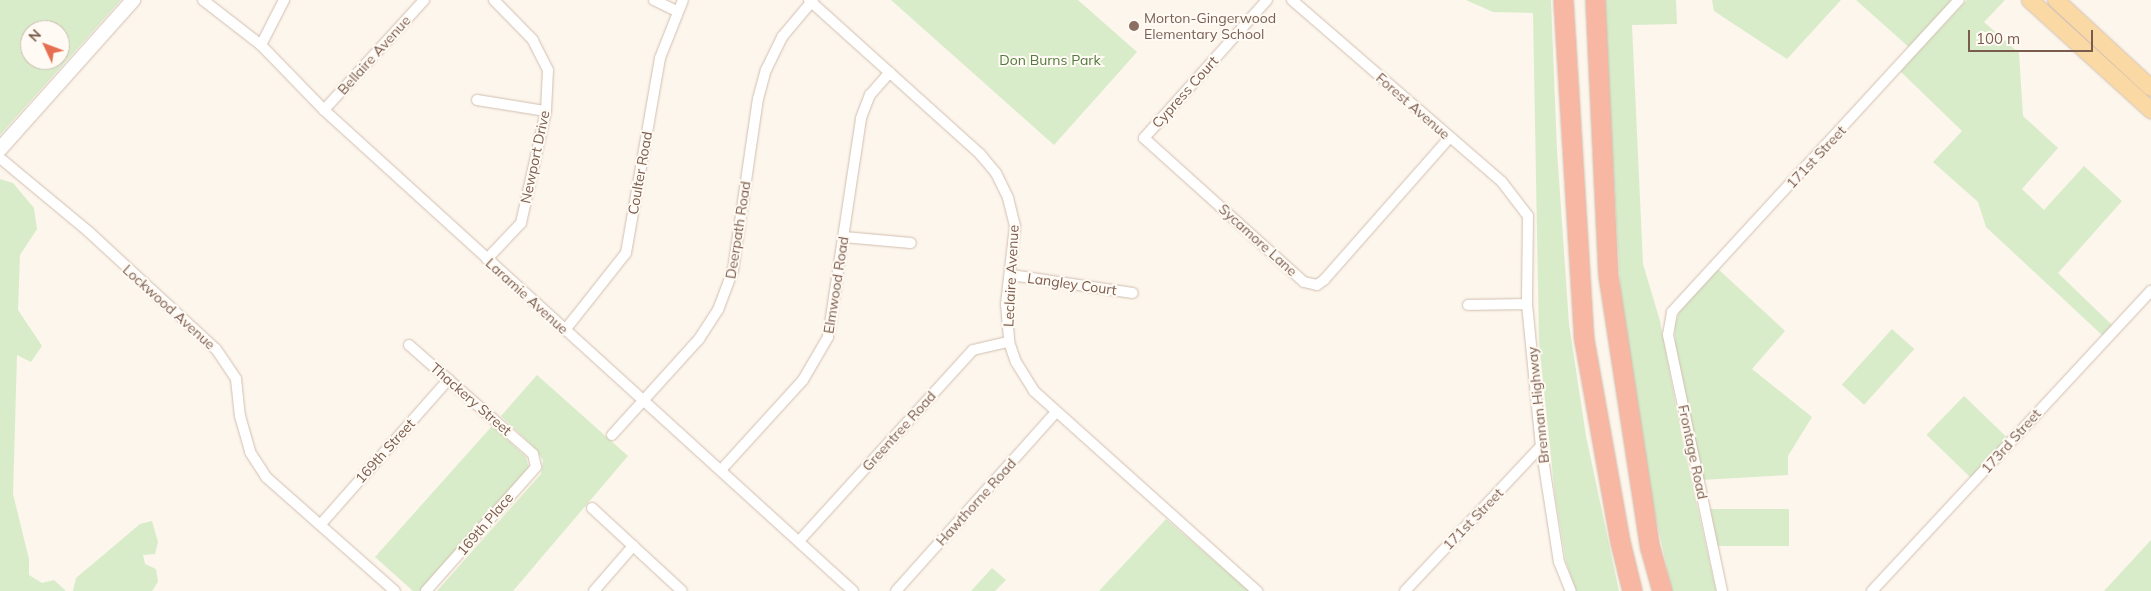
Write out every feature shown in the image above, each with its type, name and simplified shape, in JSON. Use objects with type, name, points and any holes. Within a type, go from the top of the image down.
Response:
[{"type":"highway","points":[[1563,0],[1584,340],[1620,542],[1632,591]]},
{"type":"highway","points":[[1595,0],[1608,275],[1650,548],[1662,591]]},
{"type":"main road","points":[[0,149],[132,0]]},
{"type":"main road","points":[[2030,0],[2151,110]]},
{"type":"main road","points":[[2056,0],[2151,88]]},
{"type":"street","name":"Laramie Avenue","points":[[203,0],[260,45],[324,110],[565,330],[645,399],[800,540],[853,591]]},
{"type":"street","points":[[260,45],[284,0]]},
{"type":"street","name":"Bellaire Avenue","points":[[324,110],[424,0]]},
{"type":"street","name":"Newport Drive","points":[[487,259],[521,223],[546,111],[548,70],[525,30],[494,0]]},
{"type":"street","points":[[654,0],[678,11]]},
{"type":"street","name":"Coulter Road","points":[[565,330],[626,253],[660,58],[683,0]]},
{"type":"street","name":"Cypress Court","points":[[1144,138],[1266,0]]},
{"type":"street","name":"Forest Avenue","points":[[1292,0],[1502,182],[1528,216]]},
{"type":"street","name":"171st Street","points":[[1672,312],[1958,0]]},
{"type":"street","name":"Leclaire Avenue","points":[[811,1],[980,154],[996,174],[1014,214],[1011,275],[1006,304],[1008,342],[1024,378],[1056,412],[1257,591]]},
{"type":"street","name":"Deerpath Road","points":[[612,435],[699,339],[729,287],[764,77],[782,37],[811,1]]},
{"type":"street","name":"Elmwood Road","points":[[722,470],[803,380],[819,358],[832,320],[863,108],[870,95],[890,72]]},
{"type":"street","points":[[477,100],[546,111]]},
{"type":"street","name":"Sycamore Lane","points":[[1144,138],[1304,282],[1317,285],[1449,138]]},
{"type":"street","name":"Lockwood Avenue","points":[[0,158],[89,232],[216,349],[236,379],[240,416],[250,452],[266,477],[395,591]]},
{"type":"street","name":"Brennan Highway","points":[[1528,216],[1527,304],[1541,446],[1559,562],[1571,591]]},
{"type":"street","points":[[844,237],[911,243]]},
{"type":"street","name":"Langley Court","points":[[1011,275],[1133,293]]},
{"type":"street","name":"173rd Street","points":[[1872,591],[2151,291]]},
{"type":"street","points":[[1468,305],[1527,304]]},
{"type":"street","name":"Frontage Road","points":[[1672,312],[1668,335],[1722,591]]},
{"type":"street","name":"Greentree Road","points":[[800,540],[973,350],[1008,342]]},
{"type":"street","name":"Thackery Street","points":[[409,345],[533,454]]},
{"type":"street","name":"169th Street","points":[[320,524],[449,379]]},
{"type":"street","name":"Hawthorne Road","points":[[896,591],[1056,412]]},
{"type":"street","name":"171st Street","points":[[1405,591],[1541,446]]},
{"type":"street","name":"169th Place","points":[[426,591],[536,467],[533,454]]},
{"type":"street","points":[[592,508],[682,591]]},
{"type":"street","points":[[594,591],[633,546]]},
{"type":"green space","points":[[0,0],[121,0],[70,57],[70,20],[20,20],[20,70],[58,70],[0,135]]},
{"type":"green space","name":"Don Burns Park","points":[[891,0],[1078,0],[1137,52],[1054,145]]},
{"type":"green space","points":[[1466,0],[1551,0],[1557,150],[1569,324],[1586,436],[1619,591],[1576,591],[1566,562],[1555,495],[1539,342],[1533,13],[1493,12]]},
{"type":"green space","points":[[1603,0],[1676,0],[1677,24],[1632,25],[1643,264],[1660,321],[1683,443],[1716,591],[1672,591],[1646,473],[1622,316]]},
{"type":"green space","points":[[1712,0],[1841,0],[1787,59],[1714,11]]},
{"type":"green space","points":[[1856,0],[1955,0],[1911,49]]},
{"type":"green space","points":[[1967,0],[2005,0],[1984,22],[2019,53],[2023,116],[2058,148],[2022,189],[2044,210],[2084,166],[2122,201],[2058,273],[2113,326],[2103,336],[1986,227],[1978,202],[1933,162],[1962,131],[1900,71]]},
{"type":"green space","points":[[0,179],[13,183],[34,208],[37,229],[20,255],[18,310],[42,346],[31,362],[17,355],[13,494],[29,559],[29,575],[42,583],[54,580],[66,591],[0,591]]},
{"type":"green space","points":[[1718,269],[1785,331],[1752,369],[1812,417],[1788,456],[1788,475],[1701,480],[1675,346],[1675,325],[1680,310]]},
{"type":"green space","points":[[1892,329],[1914,349],[1864,405],[1842,385]]},
{"type":"green space","points":[[537,375],[628,456],[513,591],[437,591],[541,474],[543,460],[535,448],[501,416]]},
{"type":"green space","points":[[1964,396],[2009,439],[1971,478],[1926,435]]},
{"type":"green space","points":[[492,426],[526,457],[529,468],[420,591],[413,591],[375,557]]},
{"type":"green space","points":[[1710,509],[1789,509],[1789,546],[1710,546]]},
{"type":"green space","points":[[1166,519],[1249,591],[1099,591]]},
{"type":"green space","points":[[152,521],[158,542],[155,554],[143,555],[145,564],[156,569],[158,582],[152,591],[73,591],[76,578],[140,524]]},
{"type":"green space","points":[[2151,540],[2151,591],[2104,591]]},
{"type":"green space","points":[[992,568],[1006,580],[995,591],[971,591]]},
{"type":"place","name":"Morton-Gingerwood Elementary School","points":[[1134,26]]}]
